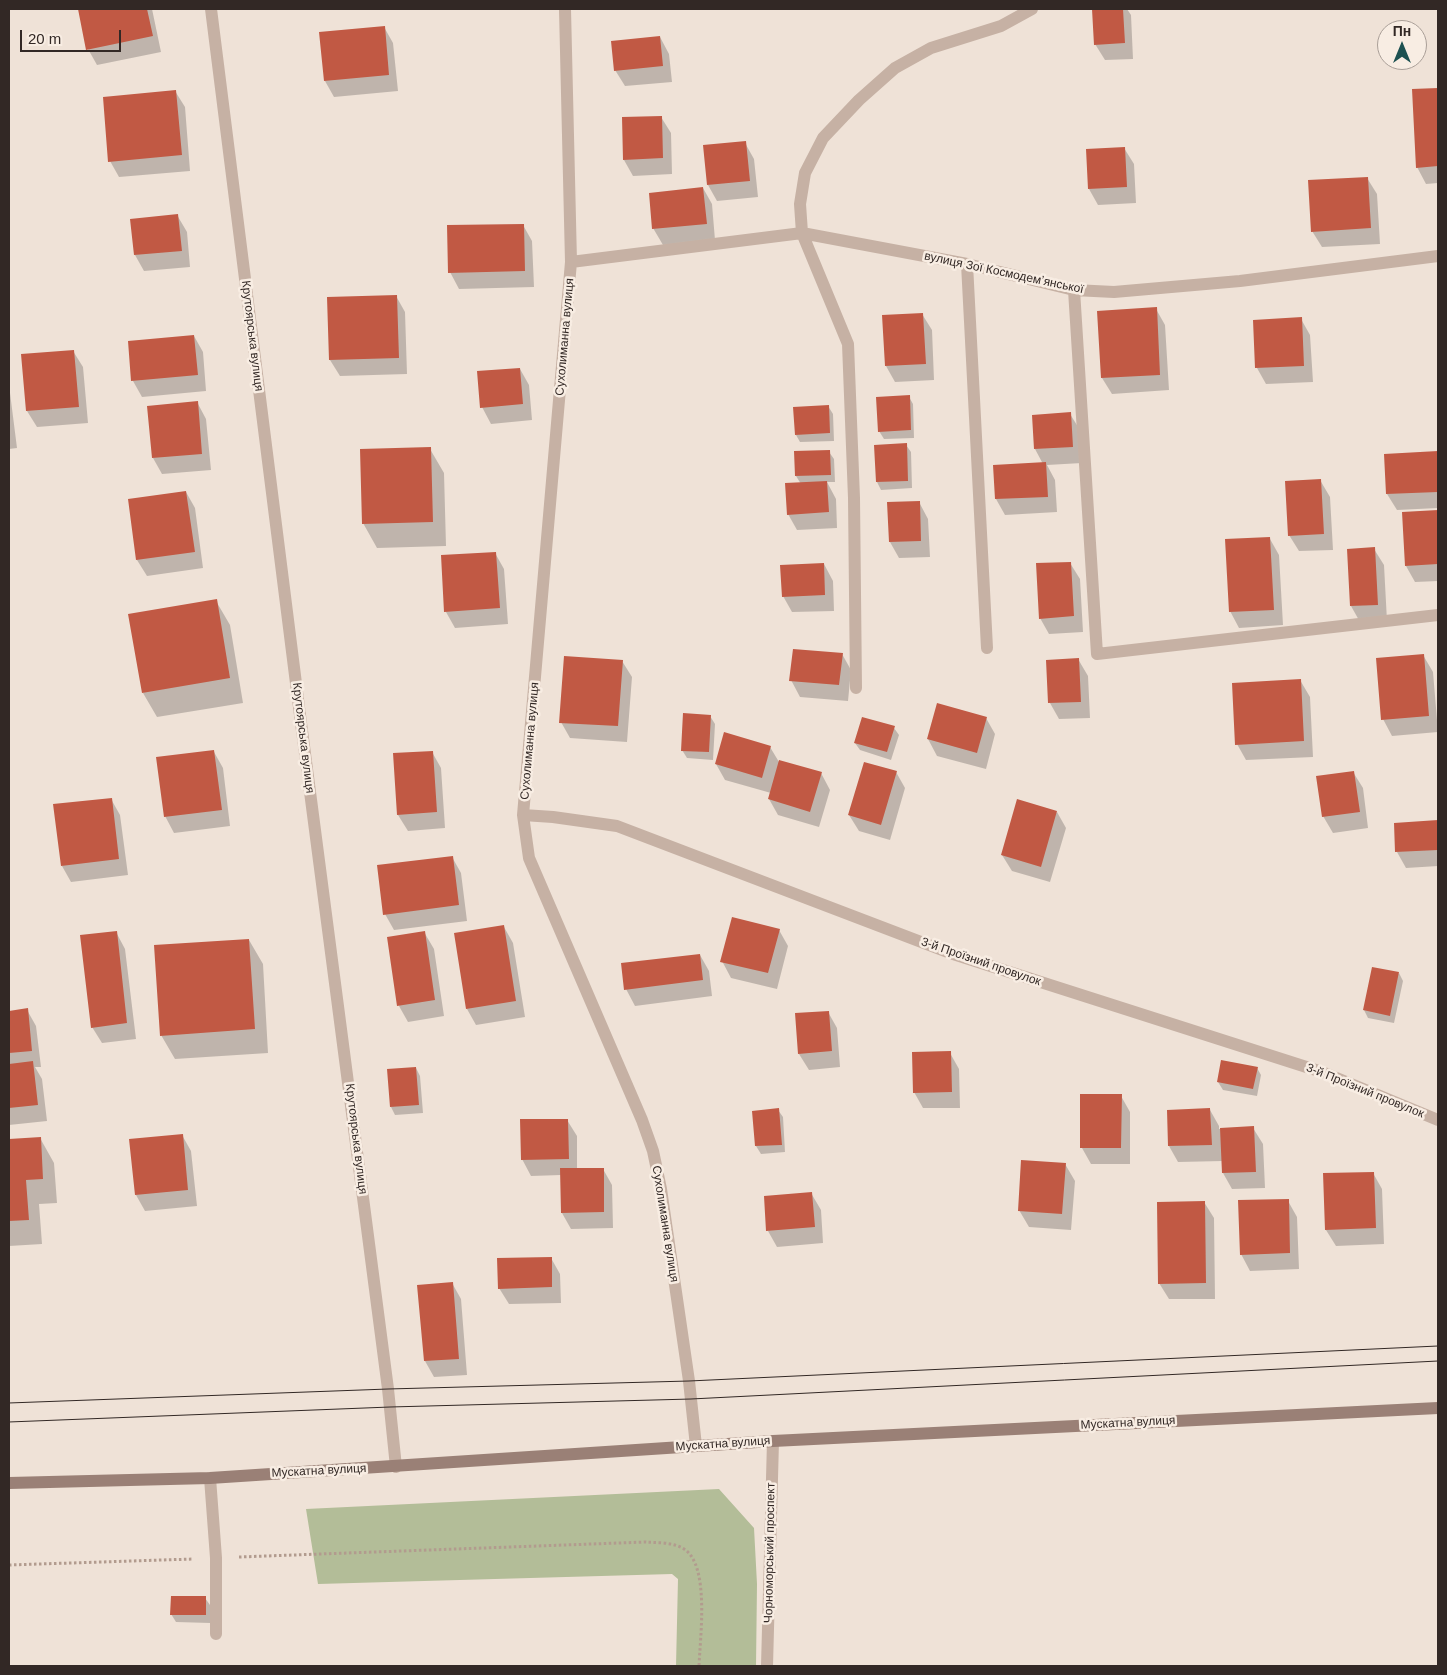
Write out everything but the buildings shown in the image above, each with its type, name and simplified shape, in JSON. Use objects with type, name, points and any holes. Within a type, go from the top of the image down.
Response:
[{"type":"street","name":"Крутоярська вулиця","points":[[211,9],[303,743],[388,1389],[396,1466]]},
{"type":"street","name":"Сухолиманна вулиця","points":[[565,9],[571,262],[523,815],[529,858],[642,1120],[652,1151],[661,1189],[689,1381],[696,1446]]},
{"type":"street","points":[[856,688],[854,498],[848,344],[802,233],[800,204],[805,173],[824,138],[860,100],[896,68],[931,48],[1002,26],[1032,9]]},
{"type":"street","name":"вулиця Зої Космодемʼянської","points":[[571,262],[802,233],[967,264],[1074,290],[1114,292],[1240,281],[1438,256]]},
{"type":"street","points":[[967,264],[987,648]]},
{"type":"street","points":[[1074,290],[1097,654],[1438,615]]},
{"type":"street","name":"3-й Проїзний провулок","points":[[523,815],[553,817],[617,826],[950,953],[1322,1072],[1438,1120]]},
{"type":"street","name":"Мускатна вулиця","points":[[9,1483],[210,1478],[773,1441],[1438,1408]]},
{"type":"street","name":"Чорноморський проспект","points":[[767,1666],[773,1441]]},
{"type":"street","points":[[210,1478],[216,1558],[216,1634]]},
{"type":"path","points":[[9,1566],[646,1542],[669,1544],[687,1551],[698,1568],[701,1587],[699,1666]]},
{"type":"green space","points":[[719,1489],[754,1528],[757,1584],[756,1666],[676,1666],[678,1579],[672,1574],[318,1584],[306,1509]]},
{"type":"tram line","points":[[9,1403],[388,1389],[689,1381],[1438,1346]]},
{"type":"tram line","points":[[9,1422],[390,1407],[691,1399],[1438,1361]]}]
